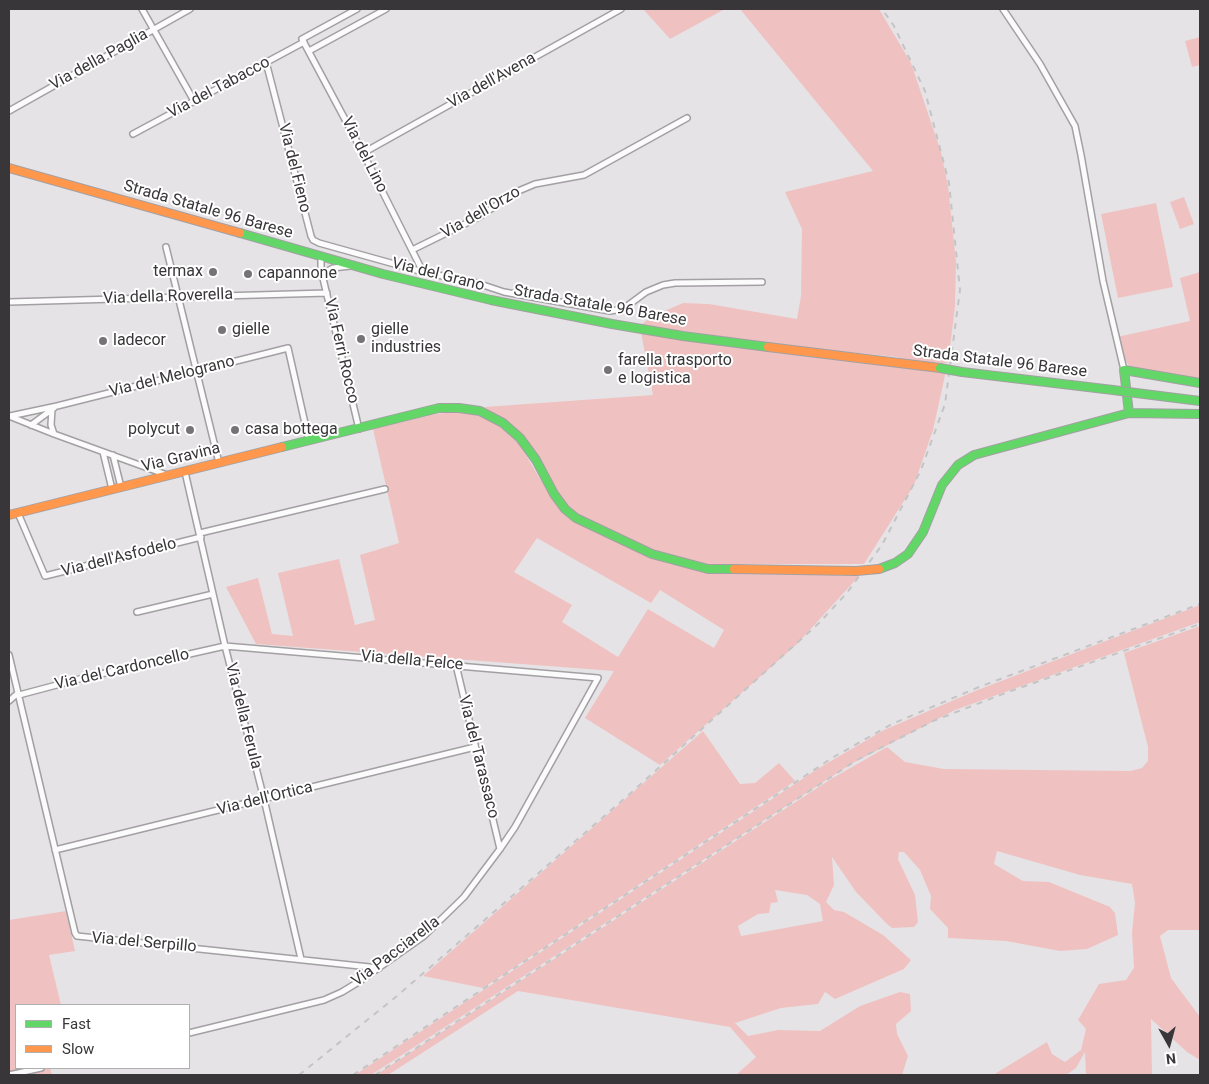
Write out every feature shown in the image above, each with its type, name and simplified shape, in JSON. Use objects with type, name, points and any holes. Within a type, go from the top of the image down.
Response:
[{"type":"main road","name":"Strada Statale 96 Barese","points":[[9,168],[355,266],[491,300],[612,324],[683,336],[1200,401]]},
{"type":"main road","points":[[1129,413],[1124,370],[1200,383]]},
{"type":"main road","name":"Via Gravina","points":[[9,515],[438,408],[459,408],[480,411],[502,423],[520,438],[536,460],[554,494],[565,509],[576,518],[652,554],[708,569],[856,571],[879,569],[901,560],[916,544],[923,532],[942,485],[958,465],[974,455],[1014,442],[1129,413],[1200,414]]},
{"type":"street","points":[[142,9],[194,101]]},
{"type":"street","name":"Via della Paglia","points":[[9,110],[190,9]]},
{"type":"street","name":"Via del Tabacco","points":[[133,134],[266,62],[357,9]]},
{"type":"street","points":[[309,51],[386,9]]},
{"type":"street","name":"Via dell'Avena","points":[[363,153],[620,9]]},
{"type":"street","points":[[1004,9],[1040,64],[1075,126],[1102,281],[1124,370]]},
{"type":"street","name":"Via del Lino","points":[[303,40],[363,153],[422,272]]},
{"type":"street","name":"Via del Fieno","points":[[266,62],[312,238],[319,243],[346,252]]},
{"type":"street","name":"Via dell'Orzo","points":[[412,250],[474,220],[516,192],[535,184],[584,175],[687,118]]},
{"type":"street","points":[[166,247],[220,463]]},
{"type":"street","points":[[342,262],[346,252]]},
{"type":"street","name":"Via del Grano","points":[[346,252],[422,272],[477,283],[513,294],[610,310],[623,309],[630,306],[646,292],[662,285],[675,283],[762,282]]},
{"type":"street","points":[[321,256],[325,272]]},
{"type":"street","points":[[325,272],[330,258]]},
{"type":"street","points":[[325,272],[355,266]]},
{"type":"street","name":"Via Ferri Rocco","points":[[325,272],[327,293],[359,428]]},
{"type":"street","name":"Via della Roverella","points":[[9,302],[327,293]]},
{"type":"street","name":"Via del Melograno","points":[[9,416],[55,408],[288,348],[309,441]]},
{"type":"street","points":[[31,425],[55,408]]},
{"type":"street","points":[[54,434],[51,425],[55,408]]},
{"type":"street","points":[[9,416],[169,476]]},
{"type":"street","points":[[103,452],[112,489]]},
{"type":"street","points":[[113,455],[121,487]]},
{"type":"street","name":"Via della Ferula","points":[[185,472],[301,959]]},
{"type":"street","name":"Via dell'Asfodelo","points":[[18,513],[46,576],[385,489]]},
{"type":"street","points":[[137,612],[214,594]]},
{"type":"street","name":"Via della Felce","points":[[225,646],[598,678]]},
{"type":"street","name":"Via del Cardoncello","points":[[18,694],[225,646]]},
{"type":"street","name":"Via del Serpillo","points":[[9,656],[75,934],[81,938],[379,968]]},
{"type":"street","name":"Via del Tarassaco","points":[[456,665],[500,849]]},
{"type":"street","name":"Via Pacciarella","points":[[190,1033],[324,1000],[342,992],[424,936],[464,898],[515,827],[598,678]]},
{"type":"street","points":[[9,700],[18,694]]},
{"type":"street","name":"Via dell'Ortica","points":[[55,850],[475,747]]},
{"type":"street","points":[[9,1075],[36,1069]]},
{"type":"shaded area","points":[[643,9],[725,9],[670,39]]},
{"type":"shaded area","points":[[740,9],[879,9],[911,63],[941,152],[948,186],[956,262],[955,307],[948,363],[905,361],[898,357],[799,347],[641,325],[651,317],[683,303],[709,304],[797,319],[801,296],[802,229],[785,192],[873,171]]},
{"type":"shaded area","points":[[1200,37],[1200,65],[1192,67],[1185,41]]},
{"type":"shaded area","points":[[1184,197],[1194,224],[1180,229],[1170,202]]},
{"type":"shaded area","points":[[1156,203],[1173,287],[1118,298],[1101,214]]},
{"type":"shaded area","points":[[1200,272],[1200,379],[1130,367],[1121,354],[1117,337],[1190,321],[1180,278]]},
{"type":"shaded area","points":[[641,333],[798,355],[946,371],[933,430],[914,485],[864,564],[701,564],[648,548],[588,520],[564,503],[522,434],[484,407],[653,395]]},
{"type":"shaded area","points":[[454,412],[485,417],[511,434],[518,442],[549,494],[564,514],[574,521],[670,564],[707,571],[859,576],[797,644],[660,765],[585,718],[614,671],[256,644],[226,587],[258,578],[272,634],[293,636],[278,573],[339,559],[355,625],[375,620],[360,555],[399,543],[373,429],[436,414]],"holes":[[[537,538],[651,603],[660,590],[724,630],[714,648],[648,609],[618,657],[562,622],[572,605],[514,572]]]},
{"type":"shaded area","points":[[1200,605],[1200,622],[955,710],[851,764],[371,1075],[355,1075],[819,768],[884,730],[975,691]]},
{"type":"shaded area","points":[[1200,626],[1200,930],[1168,930],[1160,936],[1171,978],[1200,1017],[1200,1060],[1187,1052],[1151,1019],[1152,1075],[1086,1075],[1085,1052],[1076,1068],[1066,1075],[993,1075],[1047,1042],[1052,1054],[1065,1062],[1081,1050],[1086,1029],[1078,1020],[1099,984],[1126,980],[1134,968],[1132,933],[1135,903],[1132,884],[1080,875],[997,851],[994,864],[1023,881],[1049,882],[1110,907],[1115,913],[1118,935],[1087,949],[1060,951],[1006,941],[948,938],[948,928],[930,909],[931,896],[920,870],[904,852],[899,852],[898,859],[915,895],[918,922],[914,927],[892,928],[887,924],[856,892],[832,857],[834,885],[826,902],[834,910],[844,912],[883,935],[911,960],[904,969],[835,999],[825,992],[818,1004],[781,1008],[735,1023],[748,1036],[778,1030],[820,1031],[860,1006],[900,992],[910,994],[911,1011],[896,1024],[897,1034],[908,1056],[902,1075],[736,1075],[756,1057],[730,1027],[518,991],[388,1075],[376,1075],[831,779],[887,747],[905,762],[944,769],[1130,771],[1142,768],[1148,761],[1148,747],[1124,653]],"holes":[[[775,890],[807,895],[820,904],[823,921],[741,936],[738,926],[758,914],[769,913],[771,903],[778,902]]]},
{"type":"shaded area","points":[[703,731],[740,784],[755,783],[779,763],[795,781],[483,988],[423,976]]},
{"type":"shaded area","points":[[66,911],[75,951],[49,955],[61,1004],[15,1004],[15,1069],[50,1069],[52,1075],[9,1075],[9,920]]},
{"type":"railway","points":[[299,1075],[397,996],[632,792],[819,623],[846,594],[882,545],[921,470],[945,404],[960,290],[949,183],[925,91],[894,26],[882,9]]},
{"type":"railway","points":[[353,1075],[832,758],[892,724],[979,687],[1200,604]]},
{"type":"railway","points":[[375,1075],[857,760],[933,721],[1008,692],[1200,624]]},
{"type":"traffic: fast","points":[[240,233],[383,274],[491,300],[612,324],[683,336],[768,347]]},
{"type":"traffic: fast","points":[[940,368],[962,372]]},
{"type":"traffic: fast","points":[[1129,413],[1124,370],[1200,383]]},
{"type":"traffic: fast","points":[[962,372],[1113,390]]},
{"type":"traffic: fast","points":[[1113,390],[1136,393]]},
{"type":"traffic: fast","points":[[1136,393],[1200,401]]},
{"type":"traffic: fast","points":[[282,447],[439,408],[480,411],[503,423],[520,438],[536,460],[554,494],[565,509],[576,518],[652,554],[708,569],[734,569]]},
{"type":"traffic: fast","points":[[879,569],[895,563],[908,554],[923,532],[942,485],[958,465],[974,455],[1129,413],[1200,414]]},
{"type":"traffic: slow","points":[[9,168],[240,233]]},
{"type":"traffic: slow","points":[[768,347],[940,368]]},
{"type":"traffic: slow","points":[[9,515],[282,447]]},
{"type":"traffic: slow","points":[[734,569],[856,571]]},
{"type":"traffic: slow","points":[[856,571],[879,569]]},
{"type":"place","name":"termax","points":[[213,272]]},
{"type":"place","name":"capannone","points":[[248,274]]},
{"type":"place","name":"gielle","points":[[222,330]]},
{"type":"place","name":"gielle industries","points":[[361,339]]},
{"type":"place","name":"ladecor","points":[[103,341]]},
{"type":"place","name":"farella trasporto e logistica","points":[[608,370]]},
{"type":"place","name":"polycut","points":[[190,430]]},
{"type":"place","name":"casa bottega","points":[[235,430]]}]
